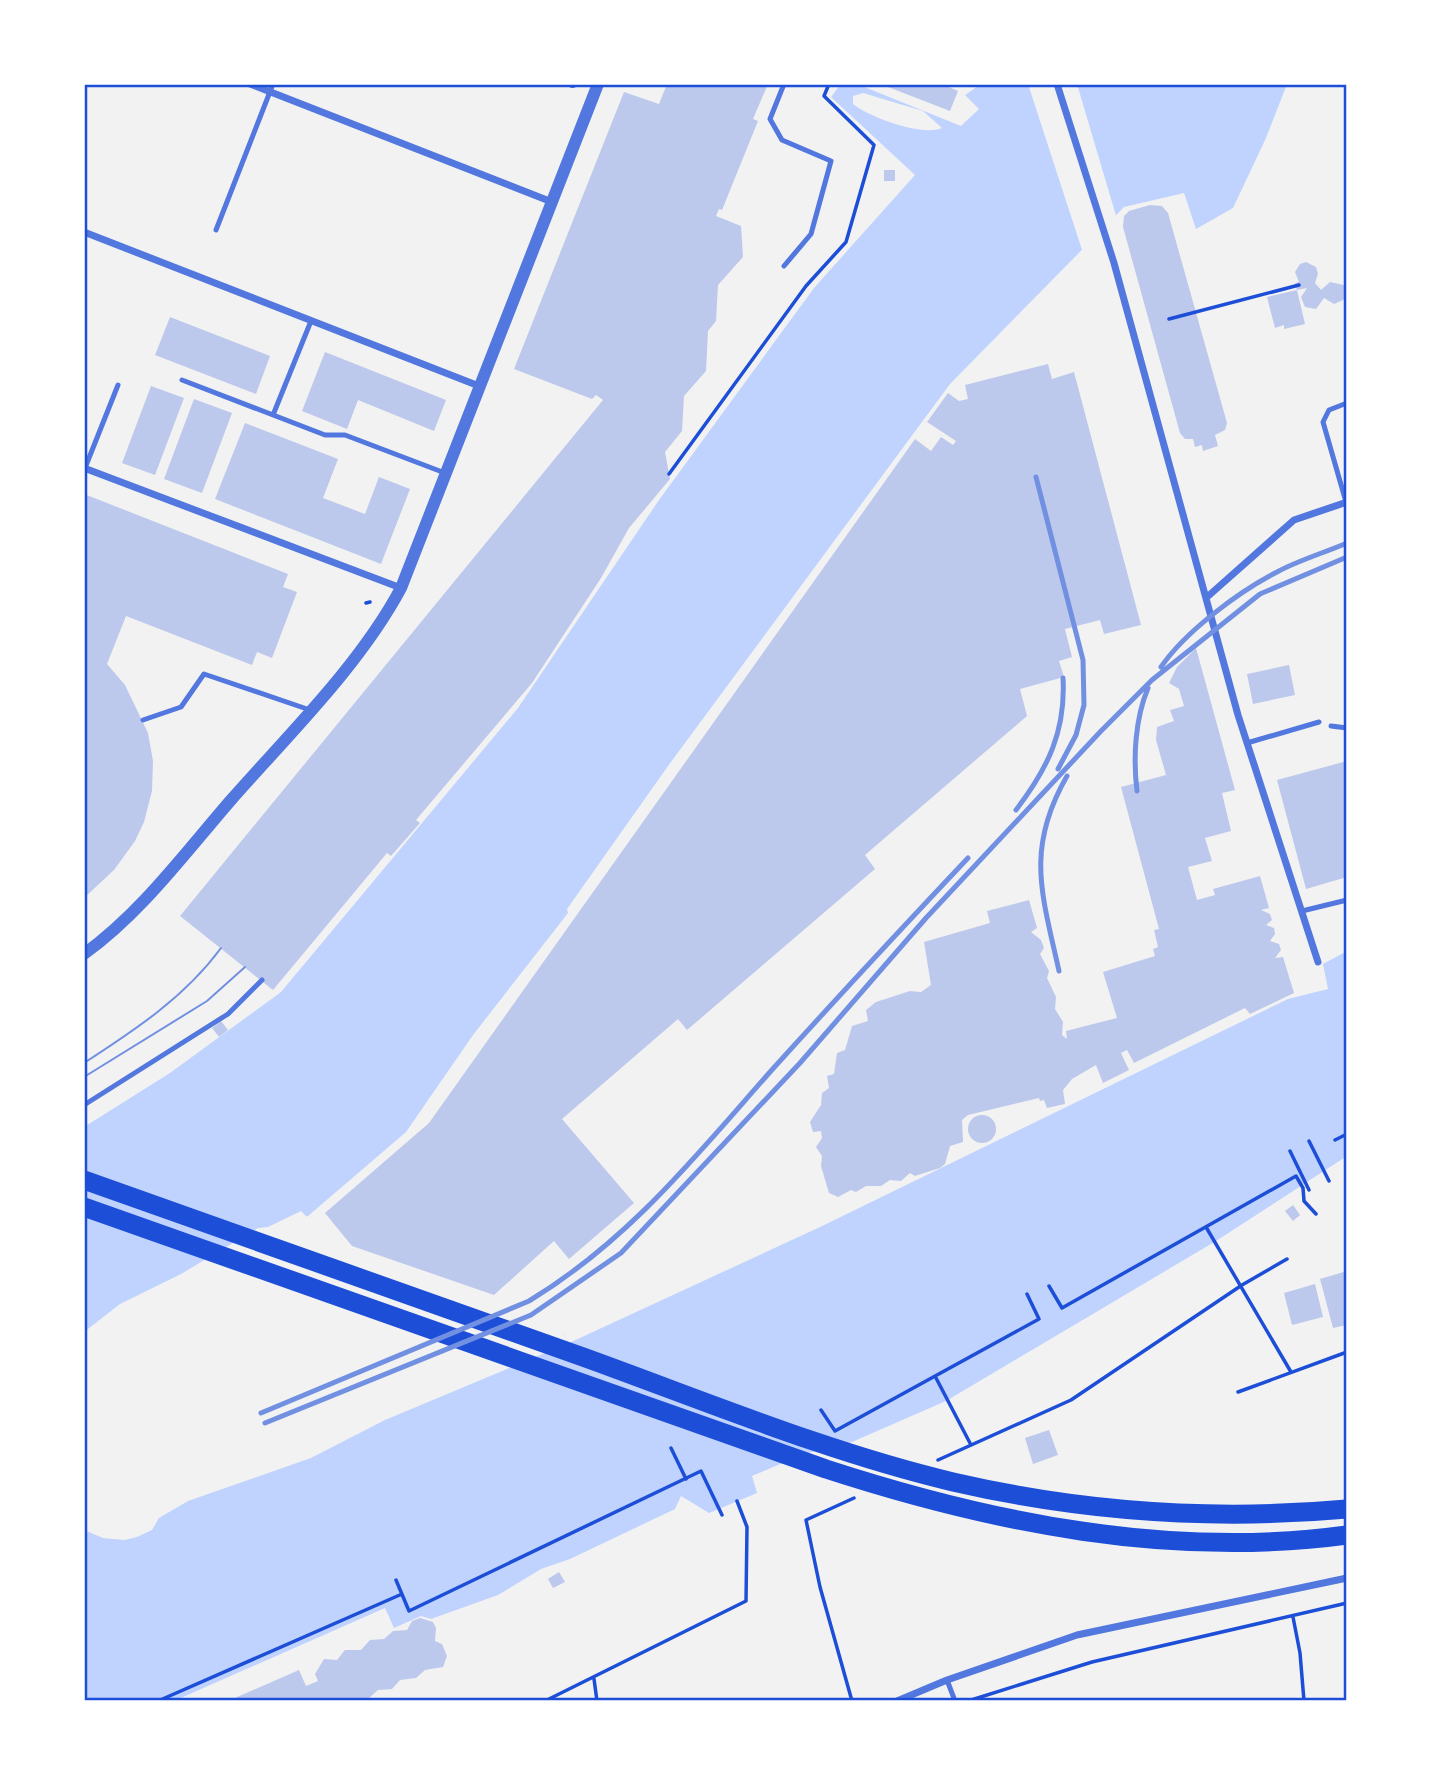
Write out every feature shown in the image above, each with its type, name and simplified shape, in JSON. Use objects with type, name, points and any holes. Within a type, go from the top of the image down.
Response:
[{"type":"highway","points":[[84,1181],[816,1440],[951,1481],[1073,1504],[1149,1513],[1225,1515],[1347,1509]]},
{"type":"highway","points":[[84,1207],[826,1469],[929,1500],[1049,1526],[1132,1537],[1268,1541],[1347,1535]]},
{"type":"street","points":[[250,84],[272,88],[552,202]]},
{"type":"street","points":[[84,954],[128,918],[310,710],[389,610],[401,588],[598,84]]},
{"type":"street","points":[[1056,84],[1114,263],[1247,743],[1318,962]]},
{"type":"street","points":[[84,232],[480,386]]},
{"type":"street","points":[[85,468],[401,588]]},
{"type":"street","points":[[1206,598],[1294,520],[1347,502]]},
{"type":"street","points":[[897,1701],[947,1680],[1077,1635],[1347,1578]]},
{"type":"lane","points":[[783,84],[770,119],[782,140],[831,161],[811,234],[784,266]]},
{"type":"lane","points":[[216,230],[272,88]]},
{"type":"lane","points":[[273,415],[311,321]]},
{"type":"lane","points":[[182,380],[325,435],[345,435],[445,474]]},
{"type":"lane","points":[[85,468],[118,385]]},
{"type":"lane","points":[[1347,403],[1329,410],[1323,422],[1347,502]]},
{"type":"lane","points":[[143,720],[180,707],[204,674],[310,710]]},
{"type":"lane","points":[[1247,743],[1319,722]]},
{"type":"lane","points":[[1331,726],[1347,728]]},
{"type":"lane","points":[[1302,911],[1347,900]]},
{"type":"lane","points":[[84,1105],[162,1059],[228,1014],[262,981]]},
{"type":"lane","points":[[947,1680],[955,1701]]},
{"type":"path","points":[[669,474],[806,286],[846,242],[874,145],[824,96],[829,84]]},
{"type":"path","points":[[1169,319],[1298,285]]},
{"type":"path","points":[[1335,1140],[1347,1134]]},
{"type":"path","points":[[1309,1141],[1329,1181]]},
{"type":"path","points":[[1290,1151],[1309,1190]]},
{"type":"path","points":[[1049,1286],[1062,1308],[1296,1176],[1303,1188],[1304,1201],[1317,1214]]},
{"type":"path","points":[[1206,1227],[1291,1372]]},
{"type":"path","points":[[933,1462],[1071,1400],[1241,1285],[1287,1259]]},
{"type":"path","points":[[821,1410],[835,1431],[1040,1319],[1027,1294]]},
{"type":"path","points":[[1238,1392],[1347,1352]]},
{"type":"path","points":[[935,1376],[971,1445]]},
{"type":"path","points":[[671,1448],[686,1479]]},
{"type":"path","points":[[396,1580],[410,1611],[701,1471],[722,1515]]},
{"type":"path","points":[[852,1701],[820,1587],[806,1520],[857,1497]]},
{"type":"path","points":[[545,1701],[746,1601],[747,1527],[737,1501]]},
{"type":"path","points":[[158,1701],[402,1594]]},
{"type":"path","points":[[968,1701],[1092,1662],[1347,1603]]},
{"type":"path","points":[[1293,1616],[1300,1653],[1304,1701]]},
{"type":"path","points":[[594,1678],[597,1701]]},
{"type":"water","points":[[841,84],[857,84],[961,126],[979,109],[965,95],[981,84],[1287,84],[1266,138],[1233,208],[1196,229],[1184,193],[1124,207],[950,384],[668,766],[567,909],[568,913],[473,1035],[406,1132],[308,1216],[84,1348],[84,1127],[170,1073],[281,992],[518,708],[659,500],[814,288],[915,175],[831,97]],"holes":[[[863,93],[923,111],[942,128],[922,130],[883,120],[853,104],[853,96]]]},
{"type":"water","points":[[1347,951],[1347,1156],[1216,1241],[946,1401],[852,1442],[804,1454],[752,1476],[757,1493],[709,1513],[681,1496],[675,1509],[570,1559],[541,1569],[498,1595],[431,1619],[421,1616],[394,1628],[385,1608],[174,1701],[84,1701],[84,1509],[109,1520],[409,1403],[563,1332],[569,1343],[818,1228],[1288,999],[1328,989],[1323,964]]},
{"type":"pier","points":[[1028,84],[1077,84],[1117,219],[1083,253]]},
{"type":"pier","points":[[301,1211],[309,1219],[84,1352],[84,1332],[120,1304],[181,1274],[258,1228],[268,1227]]},
{"type":"pier","points":[[561,1329],[569,1343],[385,1420],[311,1458],[188,1501],[159,1518],[152,1530],[137,1537],[124,1540],[103,1538],[84,1530],[84,1505],[109,1516],[408,1400]]},
{"type":"building","points":[[667,84],[768,84],[753,119],[758,121],[722,210],[719,209],[716,216],[741,226],[743,257],[718,285],[716,321],[708,331],[706,371],[684,396],[682,431],[665,452],[670,479],[629,528],[601,578],[532,683],[416,820],[420,823],[391,856],[387,853],[273,990],[180,916],[603,400],[596,395],[592,399],[514,369],[624,92],[659,104]]},
{"type":"building","points":[[890,84],[942,84],[958,91],[950,111],[888,87]]},
{"type":"building","points":[[884,170],[895,170],[895,181],[884,181]]},
{"type":"building","points":[[1150,205],[1162,206],[1168,213],[1227,423],[1225,430],[1215,435],[1218,446],[1203,451],[1202,445],[1195,447],[1193,439],[1185,439],[1180,433],[1123,227],[1124,216],[1129,211]]},
{"type":"building","points":[[1306,262],[1316,267],[1318,274],[1315,283],[1321,290],[1330,282],[1344,285],[1347,279],[1347,294],[1343,300],[1334,304],[1324,298],[1316,309],[1305,307],[1301,297],[1307,288],[1297,290],[1295,283],[1299,282],[1295,272],[1300,264]]},
{"type":"building","points":[[1297,290],[1305,324],[1284,329],[1284,325],[1275,328],[1267,297]]},
{"type":"building","points":[[170,317],[270,356],[256,394],[155,355]]},
{"type":"building","points":[[325,352],[446,400],[434,431],[358,400],[347,429],[302,411]]},
{"type":"building","points":[[1048,364],[1052,379],[1074,372],[1141,625],[1104,634],[1100,620],[1065,629],[1072,657],[1059,661],[1064,677],[1020,689],[1027,716],[865,855],[875,869],[687,1030],[678,1019],[562,1119],[634,1203],[569,1259],[554,1241],[494,1295],[352,1246],[325,1213],[429,1123],[915,439],[931,451],[941,437],[953,445],[956,441],[927,422],[948,393],[959,401],[968,399],[965,385]]},
{"type":"building","points":[[151,386],[184,398],[155,475],[122,463]]},
{"type":"building","points":[[194,399],[232,413],[202,493],[164,479]]},
{"type":"building","points":[[245,423],[338,459],[323,498],[365,514],[379,477],[410,489],[381,564],[215,499]]},
{"type":"building","points":[[84,494],[288,574],[283,587],[297,592],[272,658],[257,652],[252,665],[126,616],[107,664],[125,685],[148,733],[153,761],[152,791],[144,822],[135,841],[114,870],[84,898]]},
{"type":"building","points":[[1196,648],[1235,790],[1222,793],[1231,831],[1205,838],[1212,861],[1188,867],[1197,900],[1215,895],[1213,889],[1260,876],[1269,908],[1261,910],[1270,914],[1272,920],[1266,925],[1274,928],[1275,934],[1270,941],[1279,944],[1281,950],[1275,958],[1283,957],[1294,993],[1250,1014],[1245,1008],[1134,1063],[1127,1050],[1121,1053],[1129,1070],[1103,1083],[1096,1065],[1072,1079],[1063,1090],[1065,1104],[1047,1108],[1044,1100],[1040,1101],[1039,1098],[968,1115],[962,1120],[963,1142],[950,1146],[945,1164],[940,1168],[915,1176],[910,1173],[901,1181],[890,1180],[881,1186],[866,1186],[838,1197],[829,1193],[821,1166],[822,1156],[816,1147],[822,1138],[821,1131],[813,1132],[810,1122],[821,1105],[822,1093],[829,1088],[827,1076],[834,1074],[837,1053],[845,1050],[852,1026],[868,1021],[866,1010],[876,1002],[910,991],[921,992],[931,985],[924,942],[990,923],[987,911],[1029,900],[1037,928],[1031,932],[1041,940],[1044,948],[1040,954],[1049,971],[1047,978],[1056,997],[1055,1009],[1063,1022],[1062,1035],[1067,1039],[1066,1031],[1117,1018],[1103,972],[1155,956],[1153,949],[1158,947],[1154,930],[1159,929],[1121,787],[1166,775],[1156,740],[1157,727],[1174,721],[1170,710],[1184,706],[1179,689],[1169,683],[1177,667]]},
{"type":"building","points":[[1289,665],[1295,695],[1253,704],[1247,674]]},
{"type":"building","points":[[1347,761],[1347,877],[1306,889],[1277,780]]},
{"type":"building","points":[[221,1021],[228,1030],[219,1037],[212,1028]]},
{"type":"building","points":[[982,1115],[992,1119],[996,1129],[992,1139],[982,1143],[972,1139],[968,1129],[972,1119]]},
{"type":"building","points":[[1293,1205],[1300,1215],[1293,1221],[1285,1211]]},
{"type":"building","points":[[1347,1271],[1347,1325],[1333,1328],[1320,1279]]},
{"type":"building","points":[[1315,1284],[1323,1317],[1292,1325],[1284,1293]]},
{"type":"building","points":[[1049,1430],[1058,1455],[1033,1464],[1025,1438]]},
{"type":"building","points":[[559,1572],[565,1582],[553,1588],[548,1579]]},
{"type":"building","points":[[420,1618],[433,1622],[436,1628],[435,1641],[442,1644],[447,1656],[443,1667],[425,1670],[416,1678],[400,1680],[392,1689],[378,1690],[368,1699],[228,1701],[299,1670],[306,1686],[318,1681],[315,1674],[324,1659],[337,1660],[345,1650],[361,1650],[370,1640],[384,1639],[393,1631],[407,1630],[412,1621]]},
{"type":"tram line","points":[[84,1063],[140,1025],[175,997],[192,982],[221,948]]},
{"type":"tram line","points":[[84,1077],[207,1001],[245,967]]},
{"type":"railway","points":[[1036,477],[1083,660],[1084,705],[1076,735],[1058,769]]},
{"type":"railway","points":[[1161,667],[1198,627],[1246,590],[1285,568],[1347,543]]},
{"type":"railway","points":[[265,1423],[531,1315],[621,1253],[800,1063],[926,918],[1152,680],[1260,594],[1347,557]]},
{"type":"railway","points":[[1016,810],[1046,764],[1053,748],[1061,715],[1063,678]]},
{"type":"railway","points":[[1137,791],[1136,739],[1148,688]]},
{"type":"railway","points":[[1059,971],[1047,918],[1041,872],[1046,826],[1067,776]]},
{"type":"railway","points":[[261,1413],[529,1301],[598,1252],[658,1196],[968,858]]}]
